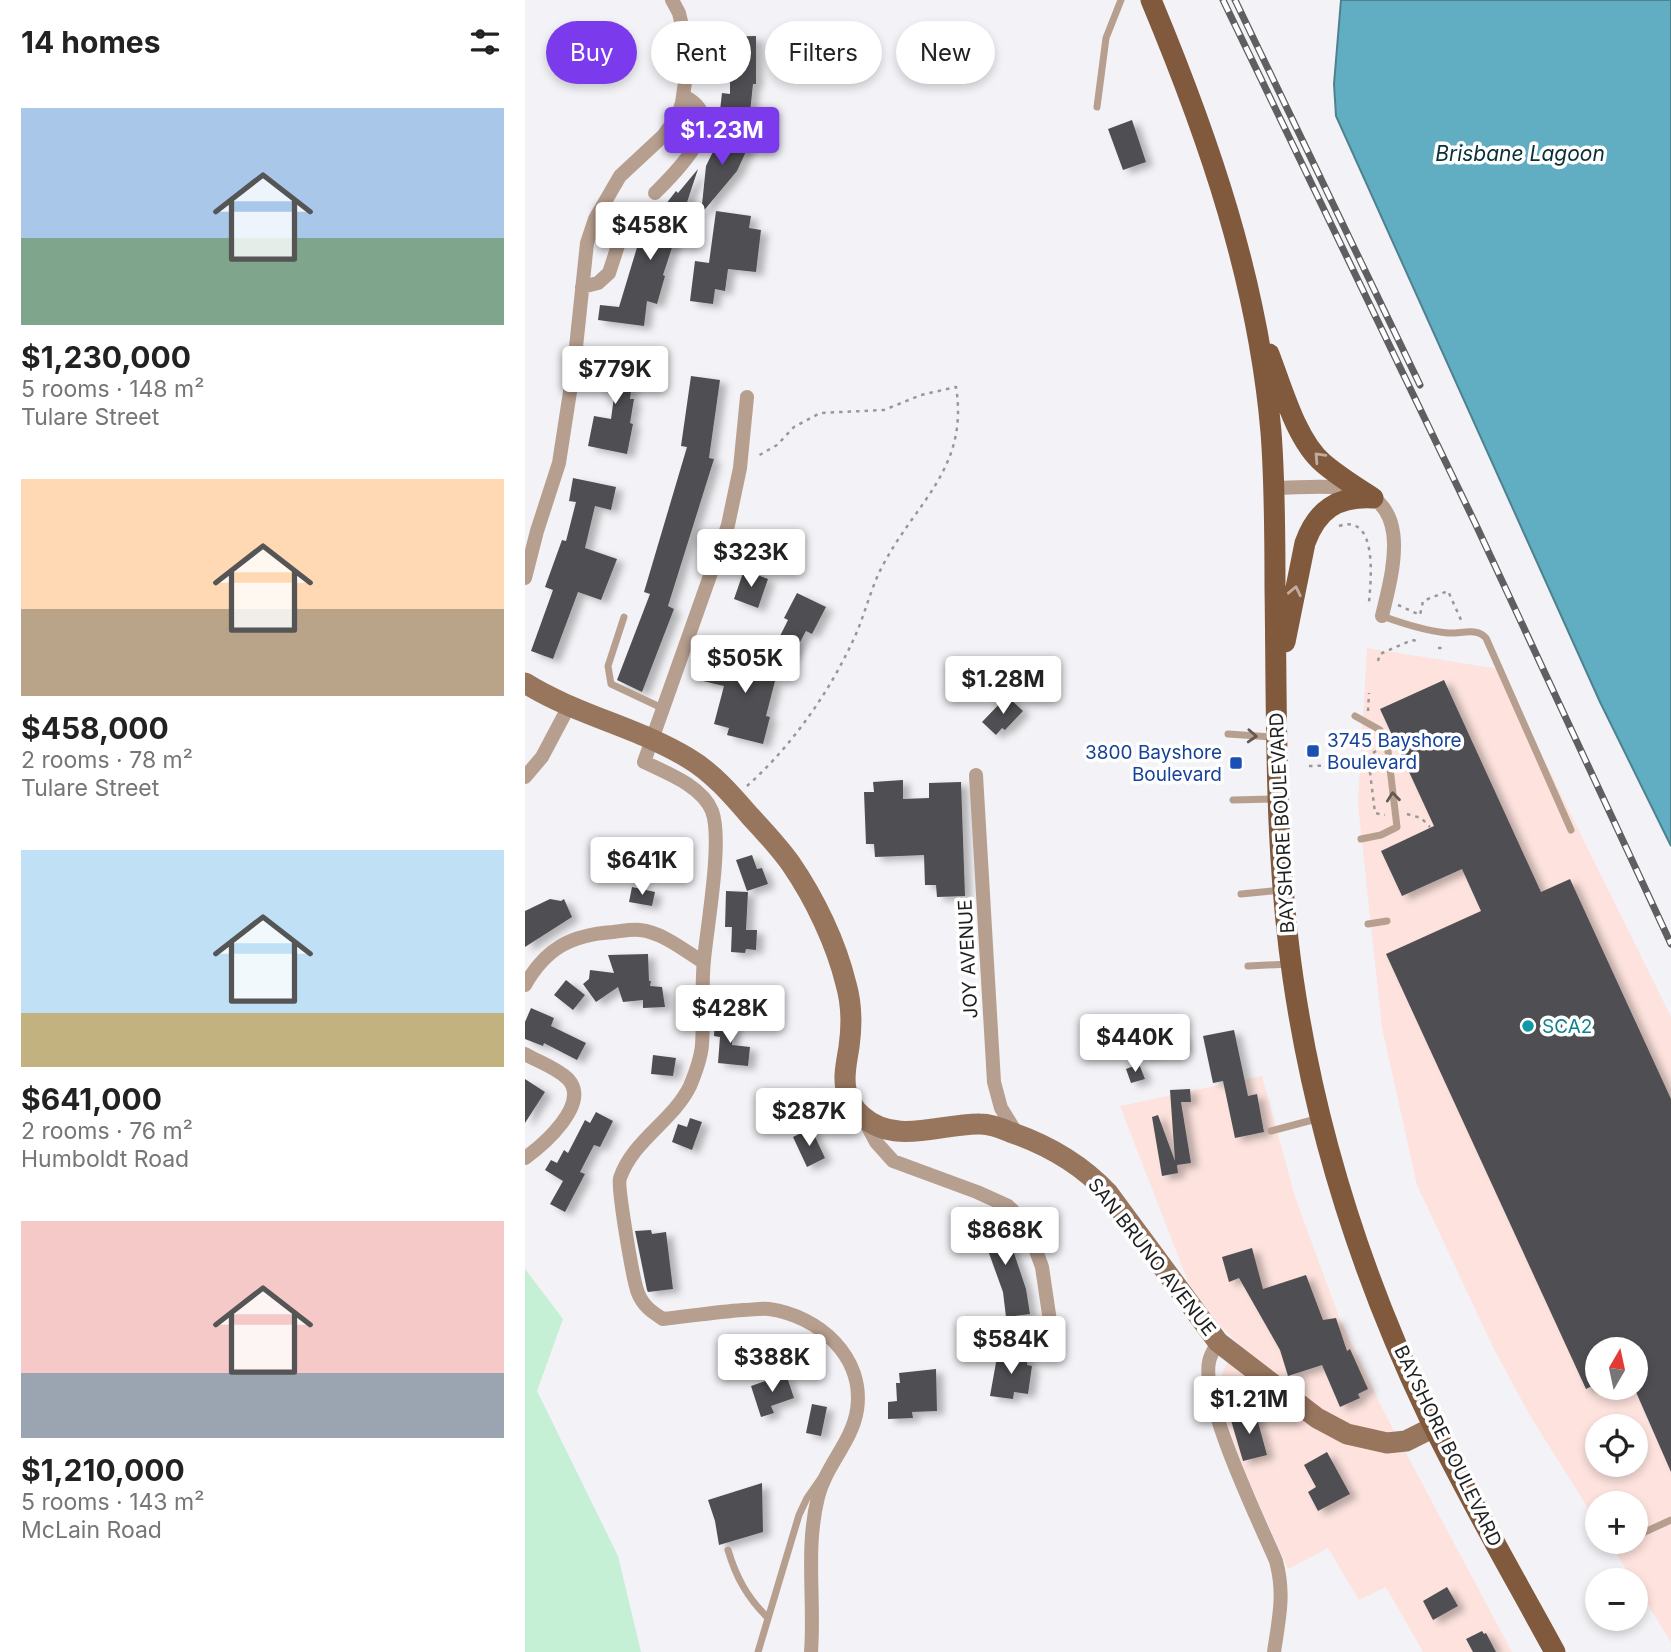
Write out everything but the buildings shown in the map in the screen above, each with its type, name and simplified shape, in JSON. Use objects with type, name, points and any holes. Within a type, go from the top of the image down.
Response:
[{"type":"main road","name":"BAYSHORE BOULEVARD","points":[[1151,0],[1201,125],[1241,253],[1255,318],[1269,411],[1274,488],[1278,799],[1283,890],[1291,964],[1320,1117],[1338,1185],[1360,1251],[1398,1348],[1434,1427],[1555,1652]]},
{"type":"main road","points":[[1255,318],[1296,421],[1313,452],[1322,463],[1373,498]]},
{"type":"main road","points":[[1276,682],[1305,543],[1311,529],[1318,517],[1330,507],[1359,497],[1373,498]]},
{"type":"street","points":[[525,578],[559,463],[574,366],[587,243],[595,219],[611,188],[628,167],[663,136],[678,114],[683,96],[684,34],[679,13],[672,0]]},
{"type":"street","points":[[655,193],[687,157],[704,126],[702,110],[696,102],[683,96]]},
{"type":"street","points":[[582,287],[598,283],[609,273],[625,224],[638,209]]},
{"type":"street","points":[[747,397],[740,468],[728,525],[644,762],[697,792],[712,811],[716,840],[703,962],[702,1047],[690,1086],[675,1110],[643,1141],[618,1181],[638,1293],[648,1310],[663,1319],[768,1308],[804,1318],[837,1342],[852,1366],[857,1386],[857,1411],[849,1436],[826,1473],[810,1541],[811,1652]]},
{"type":"street","points":[[1274,488],[1347,488],[1373,498],[1384,509],[1392,524],[1396,553],[1377,611]]},
{"type":"street","points":[[525,682],[569,706],[651,739],[698,764],[734,797],[792,865],[835,950],[846,981],[851,1008],[846,1091],[852,1105],[863,1117],[876,1142],[893,1161],[977,1192],[1007,1206],[1026,1223],[1042,1267],[1051,1328]]},
{"type":"street","points":[[525,777],[542,757],[569,706]]},
{"type":"street","name":"JOY AVENUE","points":[[976,775],[978,910],[994,1082],[1001,1108],[1017,1134]]},
{"type":"street","points":[[525,985],[541,960],[571,940],[595,933],[642,930],[661,937],[703,962]]},
{"type":"street","points":[[525,1055],[568,1079],[573,1086],[573,1099],[567,1116],[558,1128],[525,1158]]},
{"type":"street","name":"SAN BRUNO AVENUE","points":[[863,1117],[886,1129],[914,1131],[980,1124],[1017,1134],[1057,1151],[1100,1184],[1218,1342],[1317,1418],[1347,1434],[1366,1440],[1393,1443],[1406,1441],[1434,1427]]},
{"type":"street","points":[[1218,1342],[1209,1362],[1210,1392],[1222,1430],[1276,1561],[1281,1582],[1282,1600],[1274,1652]]},
{"type":"lane","points":[[1097,107],[1106,38],[1121,0]]},
{"type":"lane","points":[[1377,611],[1413,627],[1452,637],[1477,632],[1486,638],[1571,830]]},
{"type":"lane","points":[[624,617],[608,666],[611,684],[662,708]]},
{"type":"lane","points":[[1355,716],[1380,730],[1387,743],[1397,827],[1381,835],[1361,839]]},
{"type":"lane","points":[[1228,734],[1277,737]]},
{"type":"lane","points":[[1233,800],[1278,799]]},
{"type":"lane","points":[[1241,894],[1283,890]]},
{"type":"lane","points":[[1368,924],[1387,921]]},
{"type":"lane","points":[[1248,967],[1291,964]]},
{"type":"lane","points":[[1271,1130],[1320,1117]]},
{"type":"lane","points":[[1020,1328],[1034,1345],[1042,1349],[1053,1346],[1051,1328]]},
{"type":"lane","points":[[758,1652],[799,1515],[815,1485],[826,1473]]},
{"type":"lane","points":[[1648,1531],[1671,1520]]},
{"type":"lane","points":[[728,1550],[739,1582],[749,1599],[767,1617]]},
{"type":"path","points":[[734,797],[766,769],[791,740],[813,710],[849,646],[860,624],[869,592],[884,563],[930,494],[953,452],[957,422],[956,387],[921,395],[884,410],[820,412],[794,427],[777,444],[740,468]]},
{"type":"path","points":[[1333,529],[1347,523],[1352,524],[1359,528],[1366,538],[1371,579],[1368,605],[1377,611]]},
{"type":"path","points":[[1396,607],[1399,604],[1420,615],[1423,601],[1448,591],[1461,620]]},
{"type":"path","points":[[1378,661],[1380,654],[1412,640],[1417,641]]},
{"type":"path","points":[[1438,648],[1443,648]]},
{"type":"path","points":[[1368,713],[1369,693]]},
{"type":"path","points":[[1381,747],[1368,756],[1375,814],[1388,816]]},
{"type":"path","points":[[1364,764],[1369,764]]},
{"type":"path","points":[[1308,766],[1346,765]]},
{"type":"path","points":[[1403,814],[1421,818],[1430,827]]},
{"type":"shaded area","points":[[1367,648],[1499,669],[1671,1017],[1671,1642],[1648,1605],[1648,1568],[1625,1568],[1617,1554],[1648,1554],[1648,1491],[1585,1491],[1585,1503],[1529,1414],[1492,1345],[1417,1185],[1382,1028],[1358,804]]},
{"type":"shaded area","points":[[1262,1076],[1295,1197],[1339,1317],[1382,1408],[1512,1652],[1423,1652],[1386,1587],[1359,1600],[1328,1548],[1288,1569],[1244,1470],[1222,1408],[1222,1374],[1238,1344],[1217,1322],[1189,1284],[1120,1106]]},
{"type":"green space","points":[[525,1269],[563,1319],[537,1391],[618,1556],[641,1652],[525,1652]]},
{"type":"water","name":"Brisbane Lagoon","points":[[1341,0],[1671,0],[1671,846],[1600,702],[1336,116],[1334,84]]},
{"type":"railway","points":[[1223,0],[1476,525],[1671,944]]},
{"type":"railway","points":[[1235,0],[1420,385]]},
{"type":"place","name":"3745 Bayshore Boulevard","points":[[1313,751]]},
{"type":"place","name":"3800 Bayshore Boulevard","points":[[1236,763]]},
{"type":"place","name":"SCA2","points":[[1528,1026]]}]
